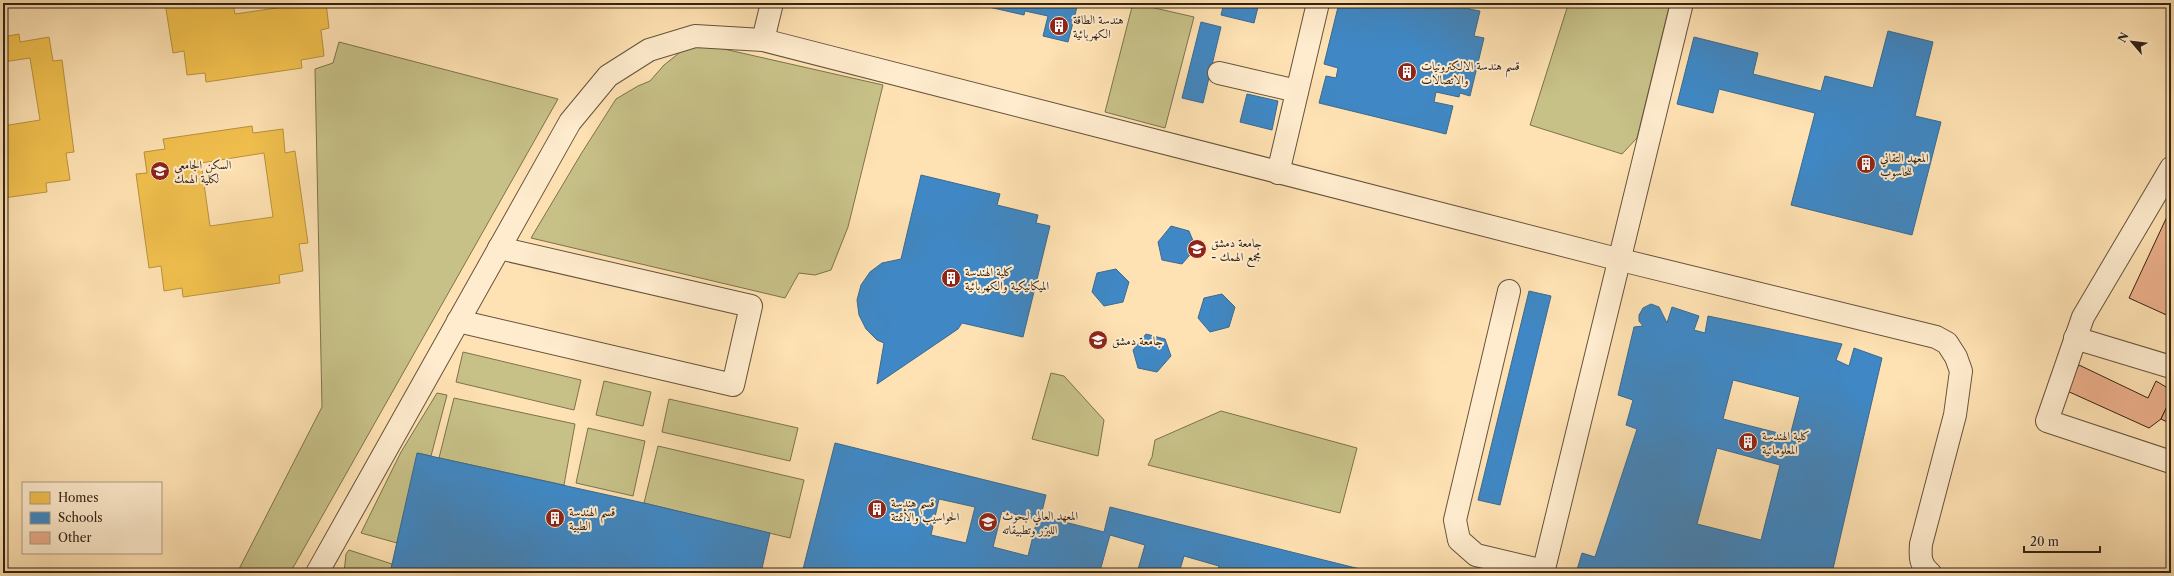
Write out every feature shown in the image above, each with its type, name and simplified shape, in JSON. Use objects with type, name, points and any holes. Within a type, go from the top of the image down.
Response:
[{"type":"lane","points":[[763,40],[772,3]]},
{"type":"lane","points":[[1278,173],[1318,3]]},
{"type":"lane","points":[[1509,291],[1454,520],[1459,540],[1476,555],[1543,572],[1621,260],[1682,3]]},
{"type":"lane","points":[[317,573],[570,122],[608,76],[649,50],[695,36],[763,40],[1621,260],[1936,337],[1947,343],[1956,357],[1961,371],[1955,415],[1921,544],[1920,558],[1924,568],[1930,573]]},
{"type":"lane","points":[[1219,73],[1297,91]]},
{"type":"lane","points":[[2171,168],[2083,317],[2047,421],[2171,462]]},
{"type":"lane","points":[[458,321],[733,385],[751,306],[499,248]]},
{"type":"lane","points":[[2075,338],[2171,367]]},
{"type":"shaded area","points":[[1133,3],[1194,17],[1165,128],[1105,112]]},
{"type":"shaded area","points":[[1564,3],[1670,3],[1637,138],[1622,154],[1530,125],[1567,8]]},
{"type":"shaded area","points":[[339,42],[558,99],[290,573],[237,573],[322,407],[315,69],[333,63]]},
{"type":"shaded area","points":[[693,42],[883,85],[848,227],[831,270],[815,275],[799,273],[785,298],[531,238],[616,99],[650,81],[664,65]]},
{"type":"shaded area","points":[[463,352],[581,380],[574,410],[456,382]]},
{"type":"shaded area","points":[[1051,373],[1064,376],[1104,420],[1098,456],[1032,439]]},
{"type":"shaded area","points":[[604,381],[651,392],[643,426],[596,415]]},
{"type":"shaded area","points":[[437,393],[447,395],[431,456],[418,453],[397,543],[361,533],[401,452]]},
{"type":"shaded area","points":[[454,398],[575,424],[564,485],[439,458]]},
{"type":"shaded area","points":[[669,399],[798,428],[790,461],[662,432]]},
{"type":"shaded area","points":[[1221,411],[1357,448],[1340,513],[1148,465],[1152,457],[1155,440]]},
{"type":"shaded area","points":[[588,428],[645,441],[633,496],[576,483]]},
{"type":"shaded area","points":[[658,446],[804,480],[790,538],[644,503]]},
{"type":"shaded area","points":[[349,550],[392,564],[390,573],[344,573],[346,554]]},
{"type":"building: Homes","points":[[165,3],[233,3],[235,14],[297,5],[297,3],[326,3],[329,28],[321,30],[324,56],[301,60],[302,68],[206,82],[205,73],[187,75],[184,51],[173,53]]},
{"type":"building: Homes","points":[[19,34],[20,42],[49,37],[53,61],[62,60],[74,152],[66,153],[70,180],[46,183],[47,192],[3,198],[3,126],[40,120],[30,58],[3,62],[3,37]]},
{"type":"building: Homes","points":[[252,126],[253,133],[283,129],[285,153],[295,151],[308,243],[299,244],[303,271],[279,275],[280,283],[183,297],[182,288],[164,291],[161,266],[149,268],[136,174],[147,173],[144,152],[165,149],[163,139]],"holes":[[[264,153],[273,217],[210,226],[201,163]]]},
{"type":"building: Schools","name":"هندسة الطاقة الكهربائية","points":[[971,3],[1078,3],[1068,42],[1043,36],[1048,16],[1025,11],[1024,15]]},
{"type":"building: Schools","points":[[1224,3],[1259,3],[1254,23],[1221,15]]},
{"type":"building: Schools","name":"قسم هندسة الالكترونيات والاتصالات","points":[[1339,3],[1471,3],[1469,9],[1480,11],[1474,36],[1484,38],[1470,96],[1460,93],[1459,97],[1436,92],[1434,102],[1453,106],[1446,134],[1319,103],[1326,76],[1336,78],[1338,68],[1324,64]]},
{"type":"building: Schools","points":[[1201,22],[1221,27],[1203,103],[1182,98]]},
{"type":"building: Schools","name":"المعهد التقاني للحاسوب","points":[[1888,31],[1933,42],[1915,116],[1941,122],[1912,235],[1791,205],[1815,113],[1719,89],[1713,113],[1677,104],[1694,37],[1758,53],[1753,74],[1821,91],[1825,76],[1873,88]]},
{"type":"building: Schools","points":[[1247,94],[1278,101],[1272,130],[1240,122]]},
{"type":"building: Schools","name":"كلية الهندسة الميكانيكية والكهربائية","points":[[921,175],[1000,194],[997,205],[1038,215],[1036,223],[1050,226],[1023,337],[962,323],[958,329],[877,384],[884,343],[877,340],[866,329],[859,315],[857,300],[861,285],[870,272],[882,263],[901,259]]},
{"type":"building: Schools","points":[[1171,226],[1189,231],[1196,248],[1182,264],[1162,260],[1158,242]]},
{"type":"building: Schools","points":[[1116,269],[1129,282],[1123,302],[1104,306],[1092,292],[1097,273]]},
{"type":"building: Schools","points":[[1529,291],[1551,296],[1500,505],[1478,500]]},
{"type":"building: Schools","points":[[1222,294],[1235,307],[1229,327],[1210,332],[1198,318],[1204,298]]},
{"type":"building: Schools","name":"كلية الهندسة المعلوماتية","points":[[1651,304],[1659,307],[1667,323],[1672,307],[1699,316],[1694,330],[1705,333],[1708,316],[1842,344],[1836,360],[1849,366],[1854,348],[1882,358],[1832,573],[1576,573],[1582,553],[1595,557],[1637,429],[1626,425],[1633,400],[1618,395],[1634,327],[1643,326],[1639,321],[1639,315],[1643,308]],"holes":[[[1733,380],[1800,397],[1790,436],[1723,419]],[[1717,448],[1780,465],[1761,540],[1697,524]]]},
{"type":"building: Schools","points":[[1146,334],[1165,339],[1171,356],[1157,372],[1138,368],[1133,350]]},
{"type":"building: Schools","name":"قسم هندسة الحواسيب والأتمتة","points":[[835,443],[1046,495],[1041,516],[1104,532],[1110,507],[1360,569],[1359,573],[1217,573],[1219,566],[1184,556],[1179,573],[1137,573],[1145,545],[1110,535],[1100,571],[1105,573],[802,573]],"holes":[[[939,499],[975,507],[966,543],[931,535]],[[1002,511],[1037,520],[1028,556],[993,547]]]},
{"type":"building: Schools","name":"قسم الهندسة الطبية","points":[[417,453],[644,503],[770,533],[761,573],[390,573]]},
{"type":"building: Other","points":[[2171,208],[2171,317],[2129,298]]},
{"type":"building: Other","points":[[2079,365],[2148,398],[2156,381],[2171,390],[2171,398],[2161,419],[2149,428],[2065,390]]},
{"type":"building: Other","points":[[2171,398],[2171,424],[2161,419]]},
{"type":"place","name":"هندسة الطاقة الكهربائية","points":[[1059,26]]},
{"type":"place","name":"قسم هندسة الالكترونيات والاتصالات","points":[[1407,72]]},
{"type":"place","name":"المعهد التقاني للحاسوب","points":[[1866,164]]},
{"type":"place","name":"السكن الجامعي لكلية الهمك","points":[[160,171]]},
{"type":"place","name":"جامعة دمشق - مجمع الهمك","points":[[1197,249]]},
{"type":"place","name":"كلية الهندسة الميكانيكية والكهربائية","points":[[951,278]]},
{"type":"place","name":"جامعة دمشق","points":[[1098,340]]},
{"type":"place","name":"كلية الهندسة المعلوماتية","points":[[1748,442]]},
{"type":"place","name":"قسم هندسة الحواسيب والأتمتة","points":[[877,509]]},
{"type":"place","name":"قسم الهندسة الطبية","points":[[555,518]]},
{"type":"place","name":"المعهد العالي لبحوث الليزر وتطبيقاته","points":[[988,522]]}]
